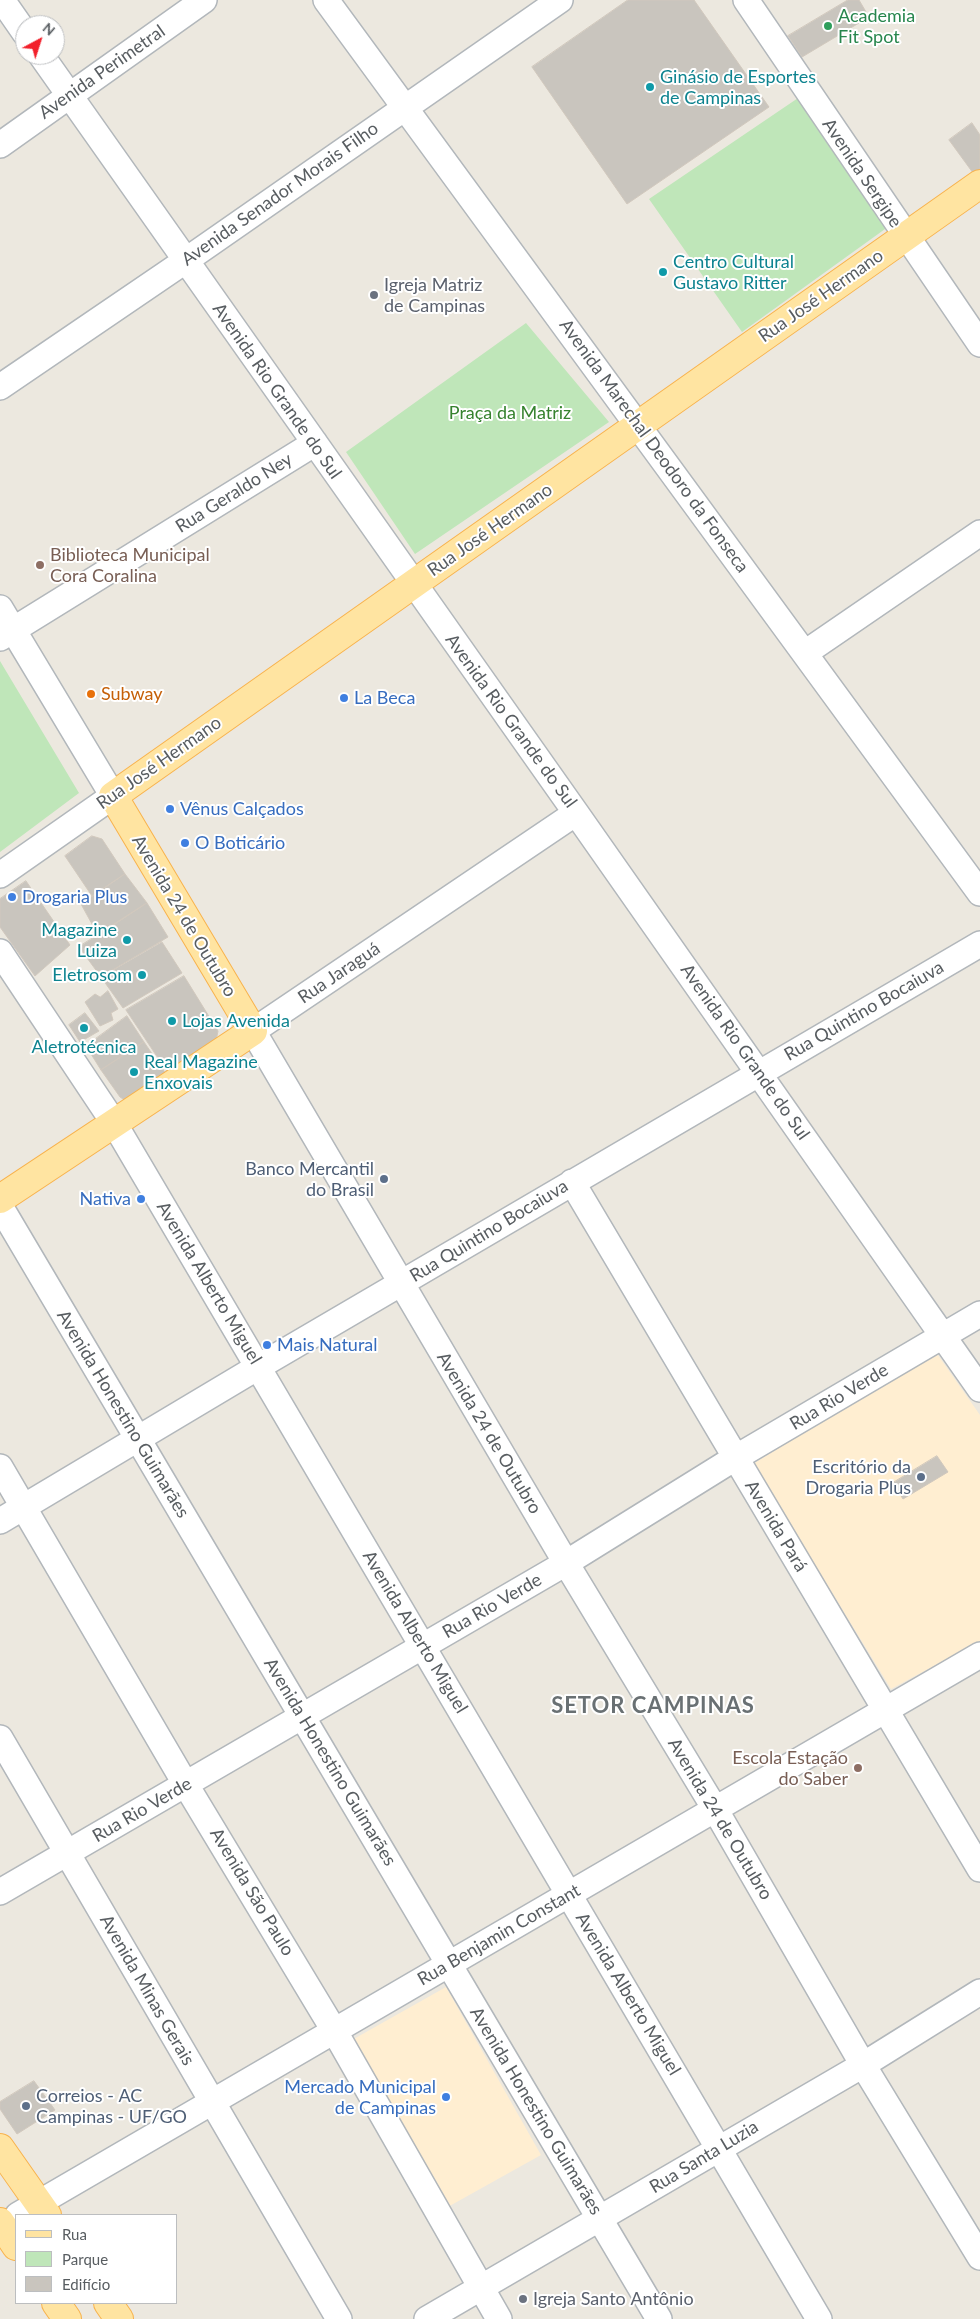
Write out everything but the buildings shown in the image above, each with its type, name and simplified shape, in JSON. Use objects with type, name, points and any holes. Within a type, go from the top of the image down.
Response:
[{"type":"main road","name":"Rua José Hermano","points":[[113,796],[980,184]]},
{"type":"main road","name":"Avenida 24 de Outubro","points":[[113,796],[253,1031]]},
{"type":"main road","name":"Rua Jaraguá","points":[[0,1199],[253,1031]]},
{"type":"main road","points":[[0,2148],[15,2214]]},
{"type":"main road","points":[[57,2304],[67,2319]]},
{"type":"main road","points":[[109,2304],[119,2319]]},
{"type":"street","points":[[2,0],[15,18]]},
{"type":"street","name":"Avenida Perimetral","points":[[0,145],[204,0]]},
{"type":"street","name":"Avenida Marechal Deodoro da Fonseca","points":[[326,0],[980,893]]},
{"type":"street","name":"Avenida Senador Morais Filho","points":[[0,387],[185,261],[560,0]]},
{"type":"street","name":"Avenida Sergipe","points":[[746,0],[980,344]]},
{"type":"street","name":"Avenida Rio Grande do Sul","points":[[48,65],[576,812],[980,1388]]},
{"type":"street","name":"Rua Geraldo Ney","points":[[7,634],[315,443]]},
{"type":"street","points":[[805,653],[980,533]]},
{"type":"street","name":"Avenida 24 de Outubro","points":[[0,608],[7,634],[113,796]]},
{"type":"street","name":"Rua José Hermano","points":[[0,875],[113,796]]},
{"type":"street","name":"Rua Jaraguá","points":[[253,1031],[576,812]]},
{"type":"street","name":"Rua Quintino Bocaiuva","points":[[0,1522],[258,1367],[980,944]]},
{"type":"street","name":"Avenida Alberto Miguel","points":[[0,952],[114,1123],[819,2319]]},
{"type":"street","name":"Avenida 24 de Outubro","points":[[253,1031],[566,1564],[715,1809],[863,2065],[980,2257]]},
{"type":"street","name":"Avenida Pará","points":[[572,1182],[980,1869]]},
{"type":"street","name":"Avenida Honestino Guimarães","points":[[0,1206],[660,2319]]},
{"type":"street","name":"Rua Rio Verde","points":[[0,1892],[566,1564],[735,1458],[980,1314]]},
{"type":"street","name":"Avenida São Paulo","points":[[0,1467],[186,1785],[335,2032],[499,2319]]},
{"type":"street","name":"Rua Benjamin Constant","points":[[28,2214],[212,2102],[980,1655]]},
{"type":"street","name":"Avenida Minas Gerais","points":[[0,1738],[339,2319]]},
{"type":"street","name":"Rua Santa Luzia","points":[[427,2319],[863,2065],[980,1992]]},
{"type":"shaded area","points":[[935,1351],[980,1415],[980,1641],[891,1689],[753,1464]]},
{"type":"shaded area","name":"Mercado Municipal de Campinas","points":[[446,1987],[541,2155],[446,2208],[352,2040]]},
{"type":"green space","points":[[804,94],[892,224],[742,332],[649,199]]},
{"type":"green space","name":"Praça da Matriz","points":[[526,323],[609,422],[415,554],[346,452]]},
{"type":"green space","points":[[0,661],[79,793],[0,852]]},
{"type":"place","name":"Academia Fit Spot","points":[[828,26]]},
{"type":"place","name":"Ginásio de Esportes de Campinas","points":[[650,87]]},
{"type":"place","name":"Centro Cultural Gustavo Ritter","points":[[663,272]]},
{"type":"place","name":"Igreja Matriz de Campinas","points":[[374,295]]},
{"type":"place","name":"Biblioteca Municipal Cora Coralina","points":[[40,565]]},
{"type":"place","name":"Subway","points":[[91,694]]},
{"type":"place","name":"La Beca","points":[[344,698]]},
{"type":"place","name":"Vênus Calçados","points":[[170,809]]},
{"type":"place","name":"O Boticário","points":[[185,843]]},
{"type":"place","name":"Drogaria Plus","points":[[12,897]]},
{"type":"place","name":"Magazine Luiza","points":[[127,940]]},
{"type":"place","name":"Eletrosom","points":[[142,975]]},
{"type":"place","name":"Lojas Avenida","points":[[172,1021]]},
{"type":"place","name":"Aletrotécnica","points":[[84,1028]]},
{"type":"place","name":"Real Magazine Enxovais","points":[[134,1072]]},
{"type":"place","name":"Banco Mercantil do Brasil","points":[[384,1179]]},
{"type":"place","name":"Nativa","points":[[141,1199]]},
{"type":"place","name":"Mais Natural","points":[[267,1345]]},
{"type":"place","name":"Escritório da Drogaria Plus","points":[[921,1477]]},
{"type":"place","name":"Escola Estação do Saber","points":[[858,1768]]},
{"type":"place","name":"Mercado Municipal de Campinas","points":[[446,2097]]},
{"type":"place","name":"Correios - AC Campinas - UF/GO","points":[[26,2106]]},
{"type":"place","name":"Igreja Santo Antônio","points":[[523,2299]]},
{"type":"district","name":"SETOR CAMPINAS","points":[[653,1706]]}]
